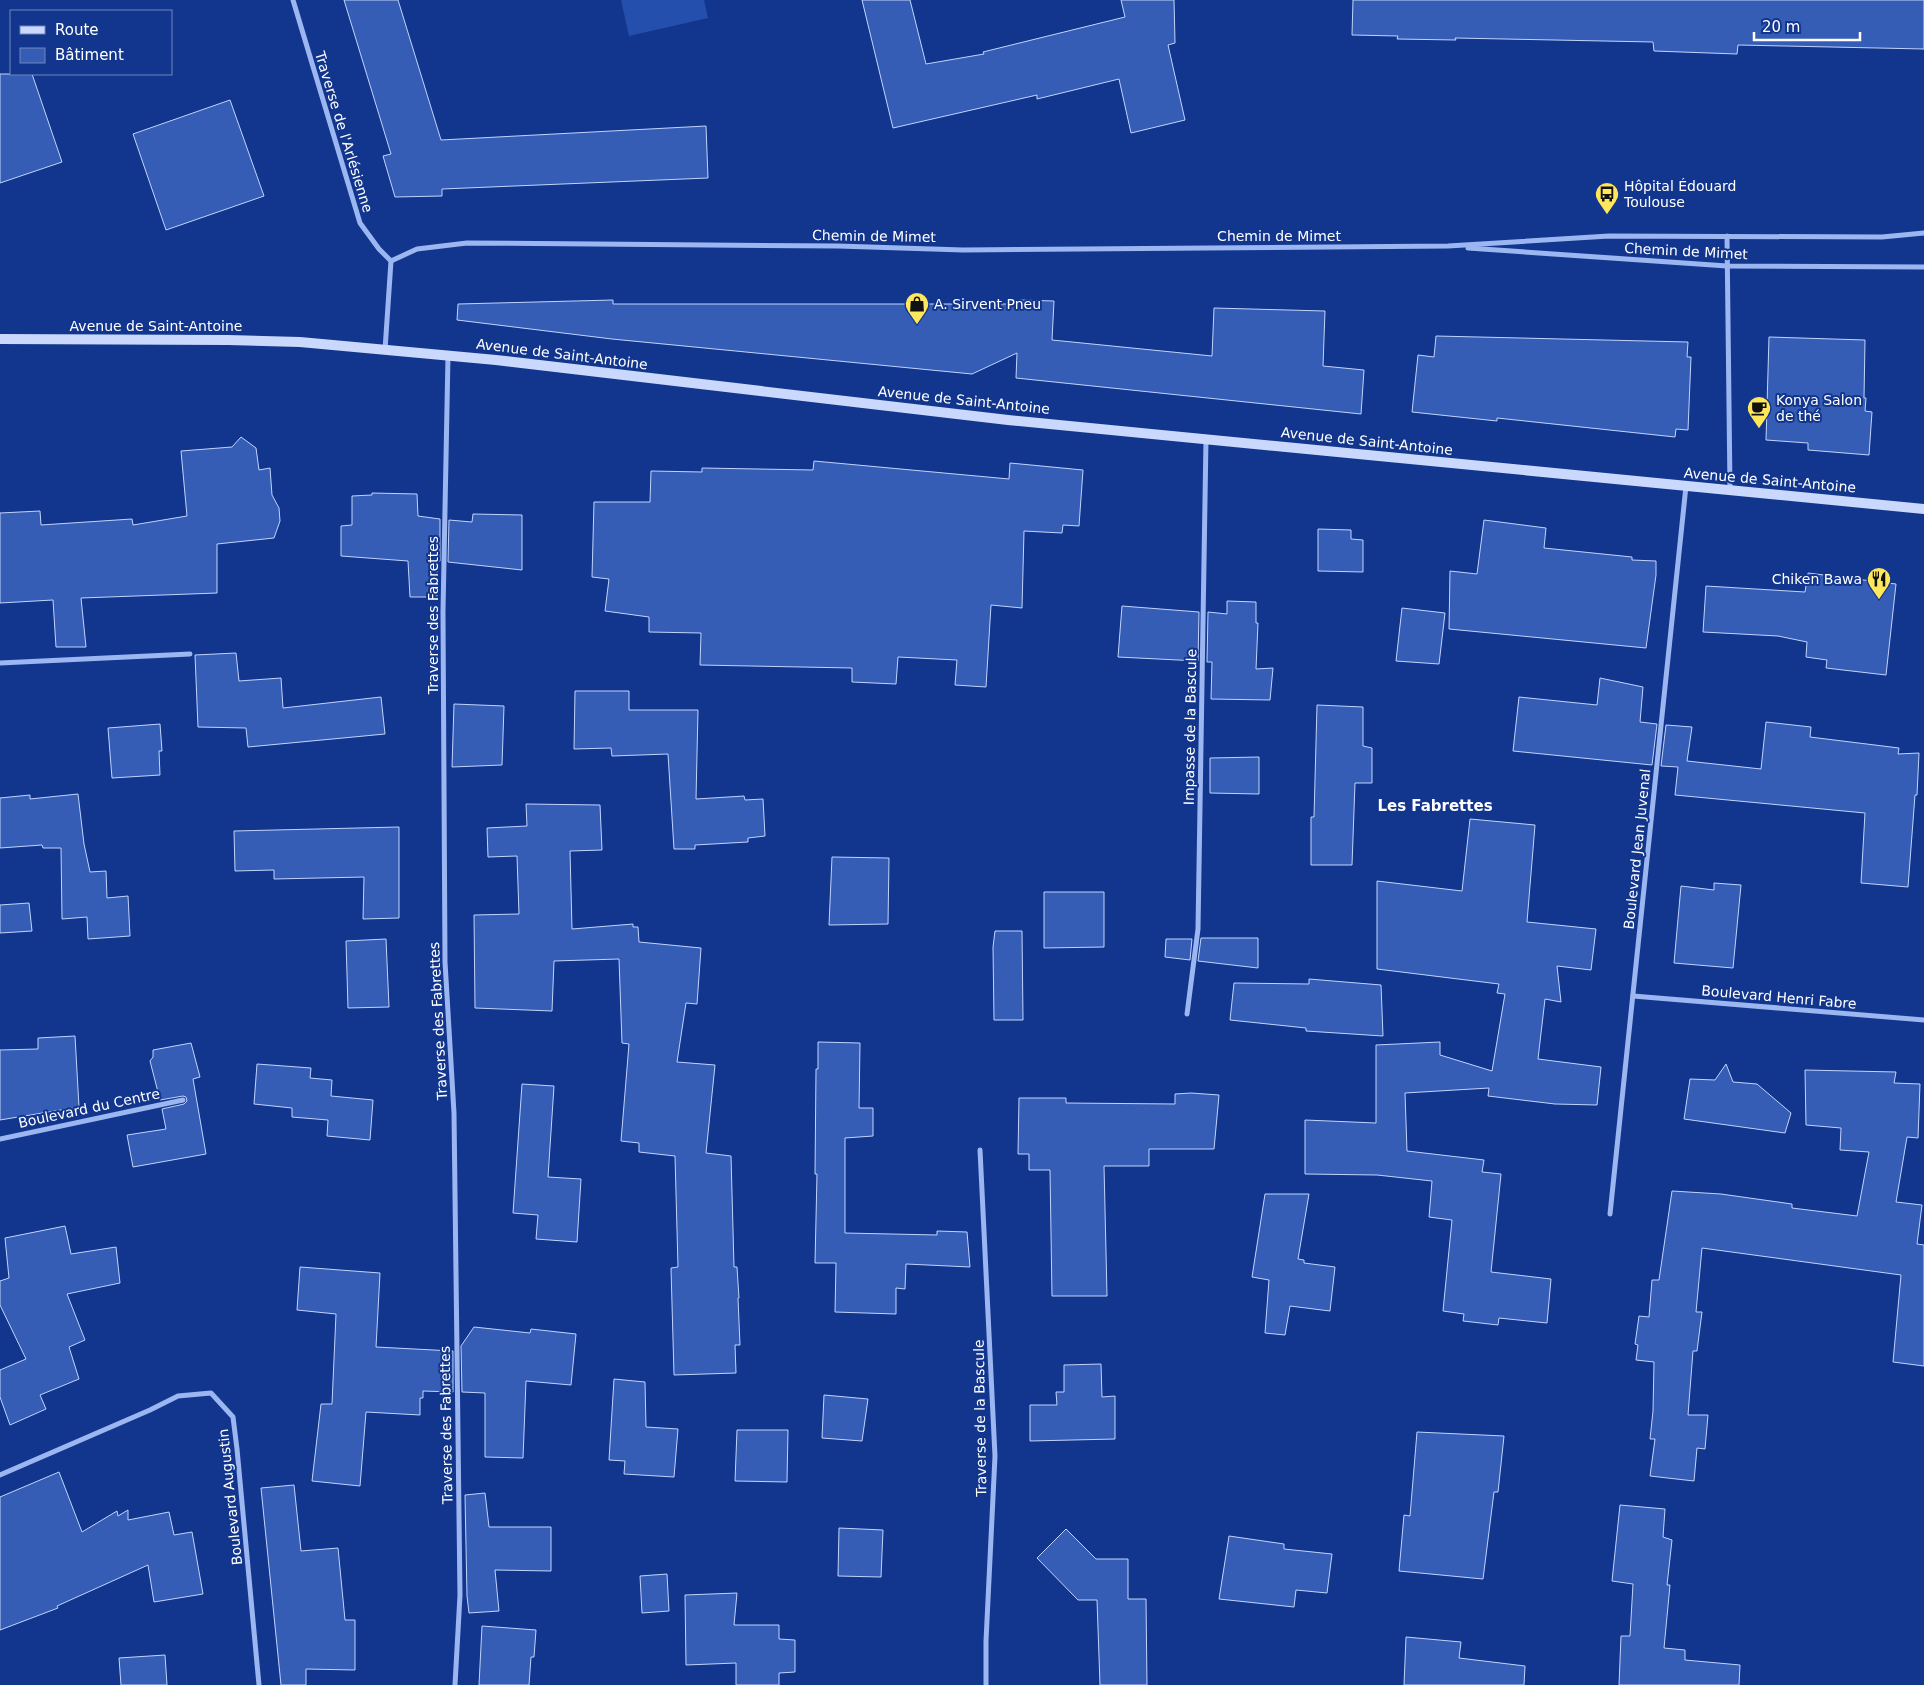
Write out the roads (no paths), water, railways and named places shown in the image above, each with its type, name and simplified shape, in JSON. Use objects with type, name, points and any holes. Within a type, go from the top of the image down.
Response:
[{"type":"main road","name":"Avenue de Saint-Antoine","points":[[0,339],[300,342],[448,355],[1008,420],[1924,509]]},
{"type":"street","name":"Traverse de l'Arlésienne","points":[[293,0],[360,223],[379,249],[392,261]]},
{"type":"street","name":"Chemin de Mimet","points":[[392,261],[417,249],[467,243],[838,246],[963,250],[1448,246],[1609,236],[1882,237],[1924,233]]},
{"type":"street","points":[[1727,236],[1730,489]]},
{"type":"street","name":"Chemin de Mimet","points":[[1448,246],[1727,266],[1924,267]]},
{"type":"street","points":[[385,350],[392,261]]},
{"type":"street","name":"Traverse des Fabrettes","points":[[448,355],[444,632],[446,962],[454,1113],[460,1594],[455,1685]]},
{"type":"street","name":"Impasse de la Bascule","points":[[1187,1014],[1198,929],[1206,439]]},
{"type":"street","name":"Boulevard Jean Juvenal","points":[[1610,1214],[1686,486]]},
{"type":"street","points":[[0,663],[190,654]]},
{"type":"street","name":"Boulevard Henri Fabre","points":[[1632,996],[1924,1020]]},
{"type":"street","name":"Boulevard du Centre","points":[[0,1139],[184,1100]]},
{"type":"street","name":"Traverse de la Bascule","points":[[980,1150],[995,1456],[986,1641],[986,1685]]},
{"type":"street","name":"Boulevard Augustin","points":[[0,1475],[178,1396],[211,1393],[232,1417],[237,1449],[259,1685]]},
{"type":"place","name":"Hôpital Édouard Toulouse","points":[[1607,215]]},
{"type":"place","name":"A. Sirvent Pneu","points":[[917,325]]},
{"type":"place","name":"Konya Salon de thé","points":[[1759,429]]},
{"type":"place","name":"Chiken Bawa","points":[[1879,600]]},
{"type":"district","name":"Les Fabrettes","points":[[1435,806]]}]
